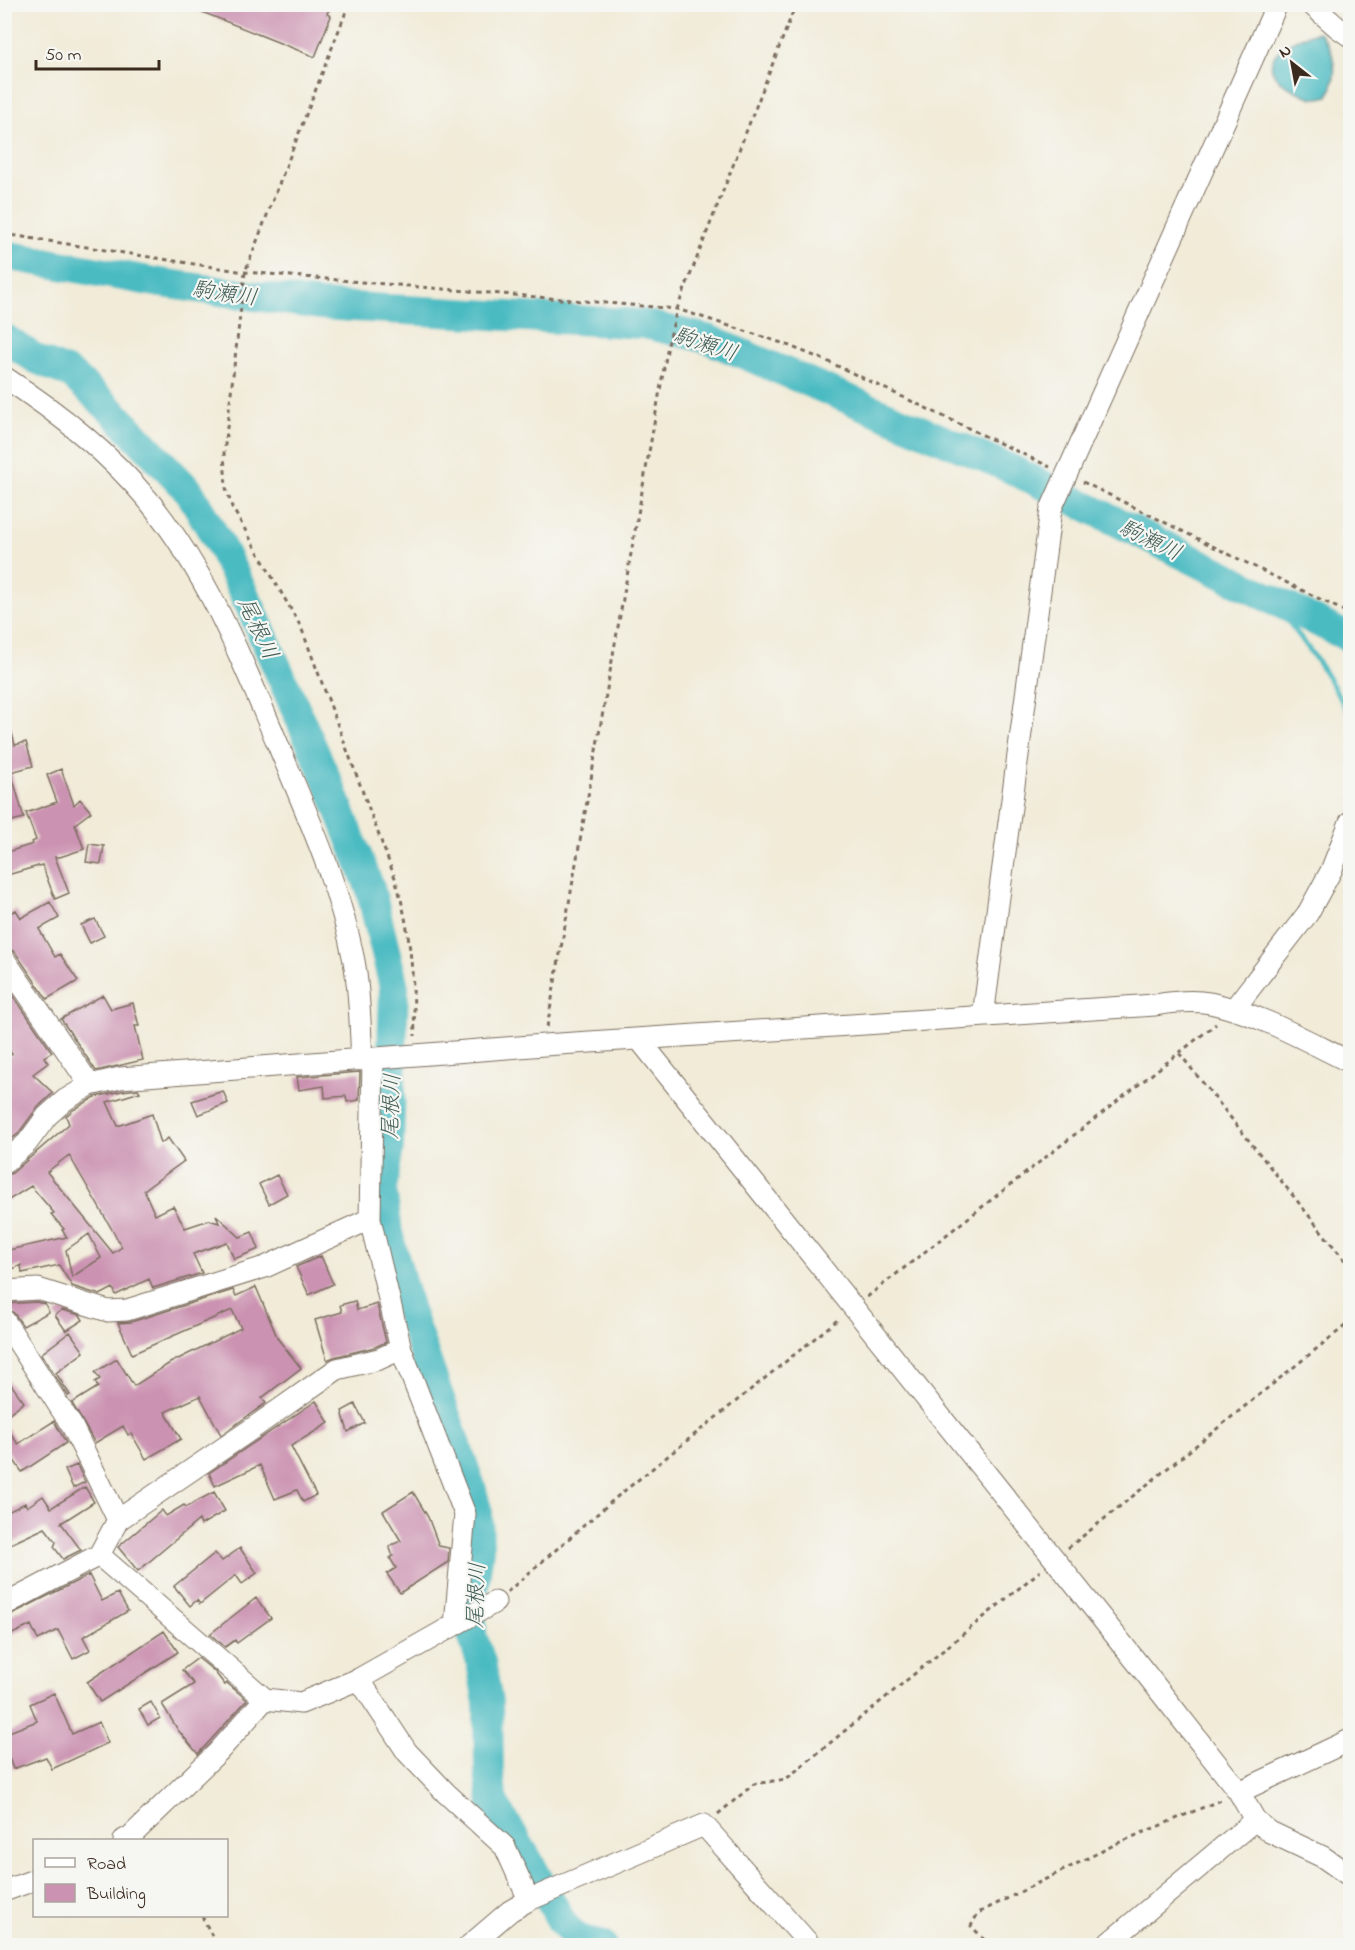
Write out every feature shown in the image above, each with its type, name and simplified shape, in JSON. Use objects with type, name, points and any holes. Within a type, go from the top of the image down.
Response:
[{"type":"street","points":[[983,1016],[1051,509],[1277,4]]},
{"type":"street","points":[[1311,4],[1350,36]]},
{"type":"street","points":[[4,376],[70,423],[101,450],[147,499],[173,532],[226,623],[317,836],[338,893],[354,963],[371,1058],[369,1219],[401,1349],[465,1514],[455,1625]]},
{"type":"street","points":[[1234,1009],[1308,913],[1331,871],[1350,822]]},
{"type":"street","points":[[4,959],[90,1085]]},
{"type":"street","points":[[4,1163],[27,1143],[65,1100],[90,1085],[150,1074],[1180,1001],[1208,1003],[1234,1009],[1350,1062]]},
{"type":"street","points":[[639,1039],[852,1308],[1055,1558],[1239,1792],[1255,1820],[1270,1832],[1323,1857],[1350,1876]]},
{"type":"street","points":[[4,1291],[38,1289],[108,1311],[127,1310],[265,1267],[369,1219]]},
{"type":"street","points":[[4,1320],[72,1426],[118,1520]]},
{"type":"street","points":[[4,1605],[99,1555],[118,1520],[337,1369],[379,1359],[401,1349]]},
{"type":"street","points":[[99,1555],[265,1699],[301,1702],[359,1679],[495,1602]]},
{"type":"street","points":[[359,1679],[407,1752],[446,1793],[505,1847],[529,1900]]},
{"type":"street","points":[[126,1839],[218,1752],[265,1699]]},
{"type":"street","points":[[1239,1792],[1350,1740]]},
{"type":"street","points":[[1105,1946],[1255,1820]]},
{"type":"street","points":[[469,1946],[510,1911],[529,1900],[704,1826],[811,1946]]},
{"type":"street","points":[[4,1892],[33,1880]]},
{"type":"path","points":[[349,4],[245,272],[224,453],[226,488],[232,507],[301,627],[395,878],[405,911],[411,947],[410,1055]]},
{"type":"path","points":[[544,1045],[668,345],[677,309],[796,4]]},
{"type":"path","points":[[4,234],[245,272],[677,309],[761,336],[827,361],[1350,614]]},
{"type":"path","points":[[495,1602],[618,1496],[852,1308],[1234,1009]]},
{"type":"path","points":[[1179,1053],[1350,1267]]},
{"type":"path","points":[[704,1826],[754,1784],[786,1779],[1055,1558],[1350,1322]]},
{"type":"path","points":[[991,1946],[971,1926],[978,1913],[1118,1843],[1239,1792]]},
{"type":"path","points":[[202,1917],[217,1946]]},
{"type":"water","points":[[1319,32],[1332,55],[1334,80],[1328,96],[1314,98],[1280,81],[1273,71],[1272,63],[1276,54],[1294,40]]},
{"type":"building","points":[[182,4],[331,4],[327,14],[331,16],[315,57]]},
{"type":"building","points":[[9,722],[15,745],[26,742],[33,766],[11,772],[24,818],[4,823],[4,723]]},
{"type":"building","points":[[61,769],[74,805],[80,799],[91,812],[75,824],[84,849],[55,857],[69,893],[55,899],[42,865],[4,876],[4,853],[33,844],[32,842],[36,840],[26,813],[57,802],[47,775]]},
{"type":"building","points":[[89,844],[104,846],[101,864],[86,862]]},
{"type":"building","points":[[50,902],[59,918],[39,929],[55,957],[60,954],[78,981],[47,999],[15,952],[4,946],[4,916],[16,910],[21,918]]},
{"type":"building","points":[[95,919],[104,936],[90,943],[81,925]]},
{"type":"building","points":[[4,982],[52,1052],[44,1057],[48,1063],[33,1074],[53,1093],[37,1108],[18,1134],[10,1140],[4,1135],[4,1059],[12,1054],[4,1043]]},
{"type":"building","points":[[103,995],[111,1009],[133,1003],[139,1026],[135,1026],[143,1060],[96,1071],[61,1019]]},
{"type":"building","points":[[360,1072],[359,1100],[347,1102],[346,1096],[325,1098],[324,1086],[299,1090],[297,1077]]},
{"type":"building","points":[[138,1089],[140,1092],[107,1102],[118,1126],[152,1114],[161,1143],[168,1138],[184,1161],[144,1190],[155,1215],[173,1206],[185,1228],[209,1220],[219,1223],[216,1215],[240,1237],[252,1232],[259,1249],[234,1259],[227,1242],[193,1254],[202,1273],[153,1288],[149,1279],[116,1295],[113,1288],[100,1295],[72,1286],[59,1265],[22,1273],[21,1265],[4,1273],[4,1251],[67,1237],[62,1230],[64,1229],[51,1214],[54,1213],[31,1186],[4,1203],[4,1176],[12,1173],[69,1124],[66,1116],[73,1110],[95,1097]],"holes":[[[69,1155],[122,1247],[113,1253],[47,1172]],[[89,1234],[101,1258],[72,1277],[66,1250]]]},
{"type":"building","points":[[223,1091],[228,1103],[198,1115],[192,1101]]},
{"type":"building","points":[[277,1175],[287,1194],[269,1204],[259,1184]]},
{"type":"building","points":[[321,1256],[333,1284],[309,1295],[296,1267]]},
{"type":"building","points":[[256,1287],[278,1339],[301,1368],[262,1398],[266,1403],[221,1435],[200,1396],[165,1412],[181,1439],[146,1459],[131,1433],[128,1435],[123,1426],[95,1443],[72,1403],[98,1387],[95,1382],[100,1379],[95,1372],[117,1359],[134,1386],[170,1363],[241,1328],[232,1310],[132,1354],[118,1323],[131,1322],[233,1290],[236,1296]]},
{"type":"building","points":[[355,1301],[357,1310],[377,1304],[386,1342],[327,1360],[315,1320],[342,1312],[340,1305]]},
{"type":"building","points":[[36,1302],[45,1304],[49,1312],[23,1326],[14,1313],[4,1307],[4,1304]]},
{"type":"building","points":[[62,1310],[80,1315],[83,1320],[66,1331],[55,1315]]},
{"type":"building","points":[[70,1332],[84,1352],[56,1373],[70,1395],[68,1396],[41,1354]]},
{"type":"building","points":[[4,1375],[24,1402],[4,1417]]},
{"type":"building","points":[[316,1401],[329,1423],[291,1446],[316,1495],[303,1502],[297,1490],[275,1499],[260,1465],[215,1486],[209,1473]]},
{"type":"building","points":[[355,1404],[365,1423],[348,1432],[342,1411]]},
{"type":"building","points":[[54,1421],[66,1443],[22,1472],[4,1446],[4,1424],[18,1444]]},
{"type":"building","points":[[77,1465],[85,1482],[73,1488],[65,1470]]},
{"type":"building","points":[[85,1487],[94,1502],[61,1523],[81,1550],[63,1559],[54,1547],[56,1542],[45,1528],[4,1547],[4,1514],[25,1503],[27,1507],[43,1496],[51,1508]]},
{"type":"building","points":[[214,1492],[225,1511],[201,1525],[199,1520],[138,1571],[118,1547],[162,1510],[166,1516]]},
{"type":"building","points":[[413,1492],[428,1517],[439,1546],[449,1548],[448,1562],[400,1593],[387,1574],[396,1568],[390,1558],[393,1556],[389,1546],[401,1541],[383,1511]]},
{"type":"building","points":[[240,1548],[257,1573],[242,1584],[236,1575],[200,1604],[197,1600],[190,1606],[174,1586],[215,1553],[222,1561]]},
{"type":"building","points":[[89,1575],[102,1601],[118,1593],[128,1611],[83,1637],[90,1650],[73,1659],[58,1630],[38,1640],[31,1625],[4,1638],[4,1618]]},
{"type":"building","points":[[256,1598],[271,1618],[237,1643],[235,1640],[225,1647],[210,1634]]},
{"type":"building","points":[[164,1631],[178,1652],[100,1702],[87,1682]]},
{"type":"building","points":[[198,1658],[214,1671],[225,1685],[227,1683],[247,1700],[198,1754],[178,1730],[162,1704],[194,1684],[182,1670]]},
{"type":"building","points":[[54,1693],[72,1734],[99,1722],[108,1743],[52,1769],[46,1757],[13,1769],[9,1758],[4,1759],[4,1734],[37,1721],[30,1704]]},
{"type":"building","points":[[151,1702],[160,1718],[148,1725],[139,1709]]},
{"type":"waterway","name":"駒瀬川","points":[[4,255],[161,283],[320,305],[644,324],[708,339],[1009,468],[1350,638]]},
{"type":"waterway","name":"尾根川","points":[[4,338],[36,359],[71,374],[113,412],[189,491],[219,543],[249,604],[334,796],[370,888],[394,987],[389,1147],[382,1189],[388,1233],[409,1311],[478,1513],[479,1549],[472,1601],[472,1635],[481,1662],[488,1703],[489,1772],[493,1802],[563,1924],[577,1938],[602,1946]]},
{"type":"waterway","points":[[1269,599],[1313,655],[1350,716]]}]
